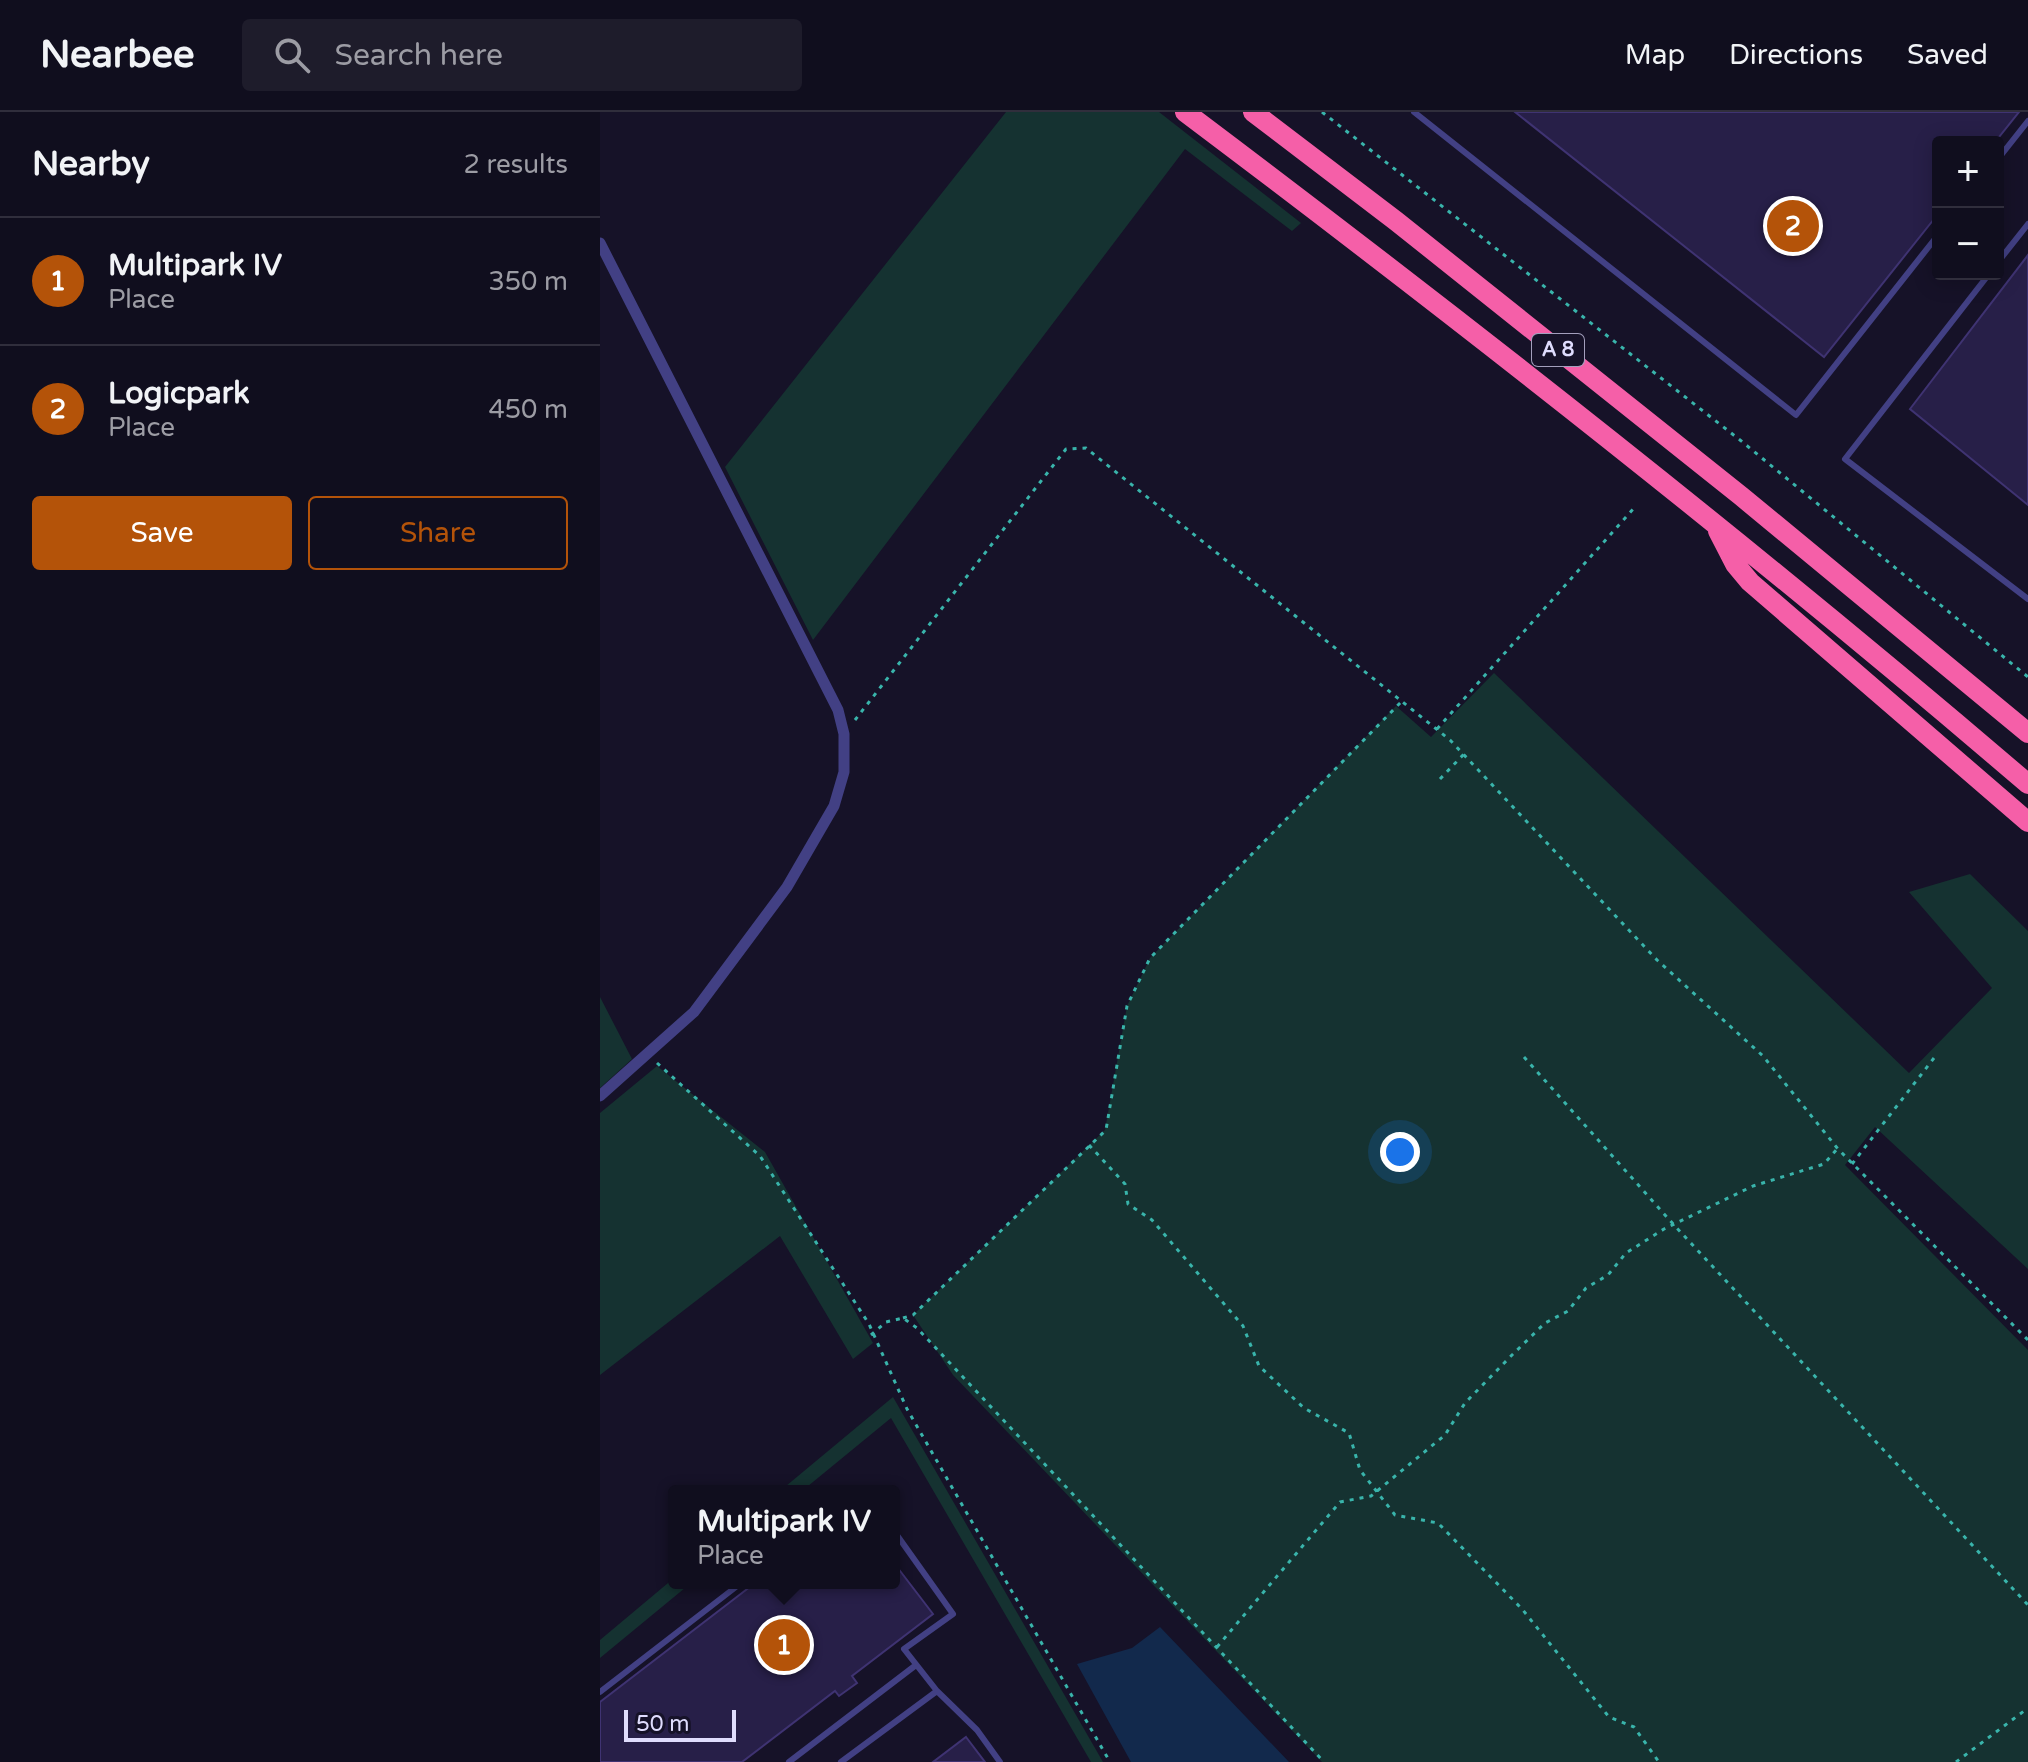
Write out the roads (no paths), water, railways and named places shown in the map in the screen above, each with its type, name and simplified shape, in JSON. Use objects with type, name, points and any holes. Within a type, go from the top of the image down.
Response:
[{"type":"highway","name":"A 8","points":[[1185,112],[1377,256],[1715,524],[2028,784]]},
{"type":"highway","name":"A 8","points":[[1253,112],[1717,476],[2028,733]]},
{"type":"highway","points":[[1715,524],[1735,564],[1750,582],[2028,822]]},
{"type":"street","points":[[600,243],[838,710],[844,734],[844,772],[834,806],[787,887],[694,1012],[600,1096]]},
{"type":"lane","points":[[1414,112],[1796,415],[1932,243]]},
{"type":"lane","points":[[2004,151],[2028,121]]},
{"type":"lane","points":[[2004,254],[2028,224]]},
{"type":"lane","points":[[1984,280],[1845,459],[2028,599]]},
{"type":"lane","points":[[900,1539],[953,1614],[904,1649],[937,1691],[977,1730],[1000,1762]]},
{"type":"lane","points":[[600,1692],[733,1589]]},
{"type":"lane","points":[[789,1762],[916,1665]]},
{"type":"lane","points":[[841,1762],[937,1691]]},
{"type":"water","points":[[1160,1627],[1289,1762],[1131,1762],[1077,1664],[1132,1648]]},
{"type":"place","name":"Logicpark","points":[[1793,226]]},
{"type":"place","name":"Multipark IV","points":[[784,1645]]}]
